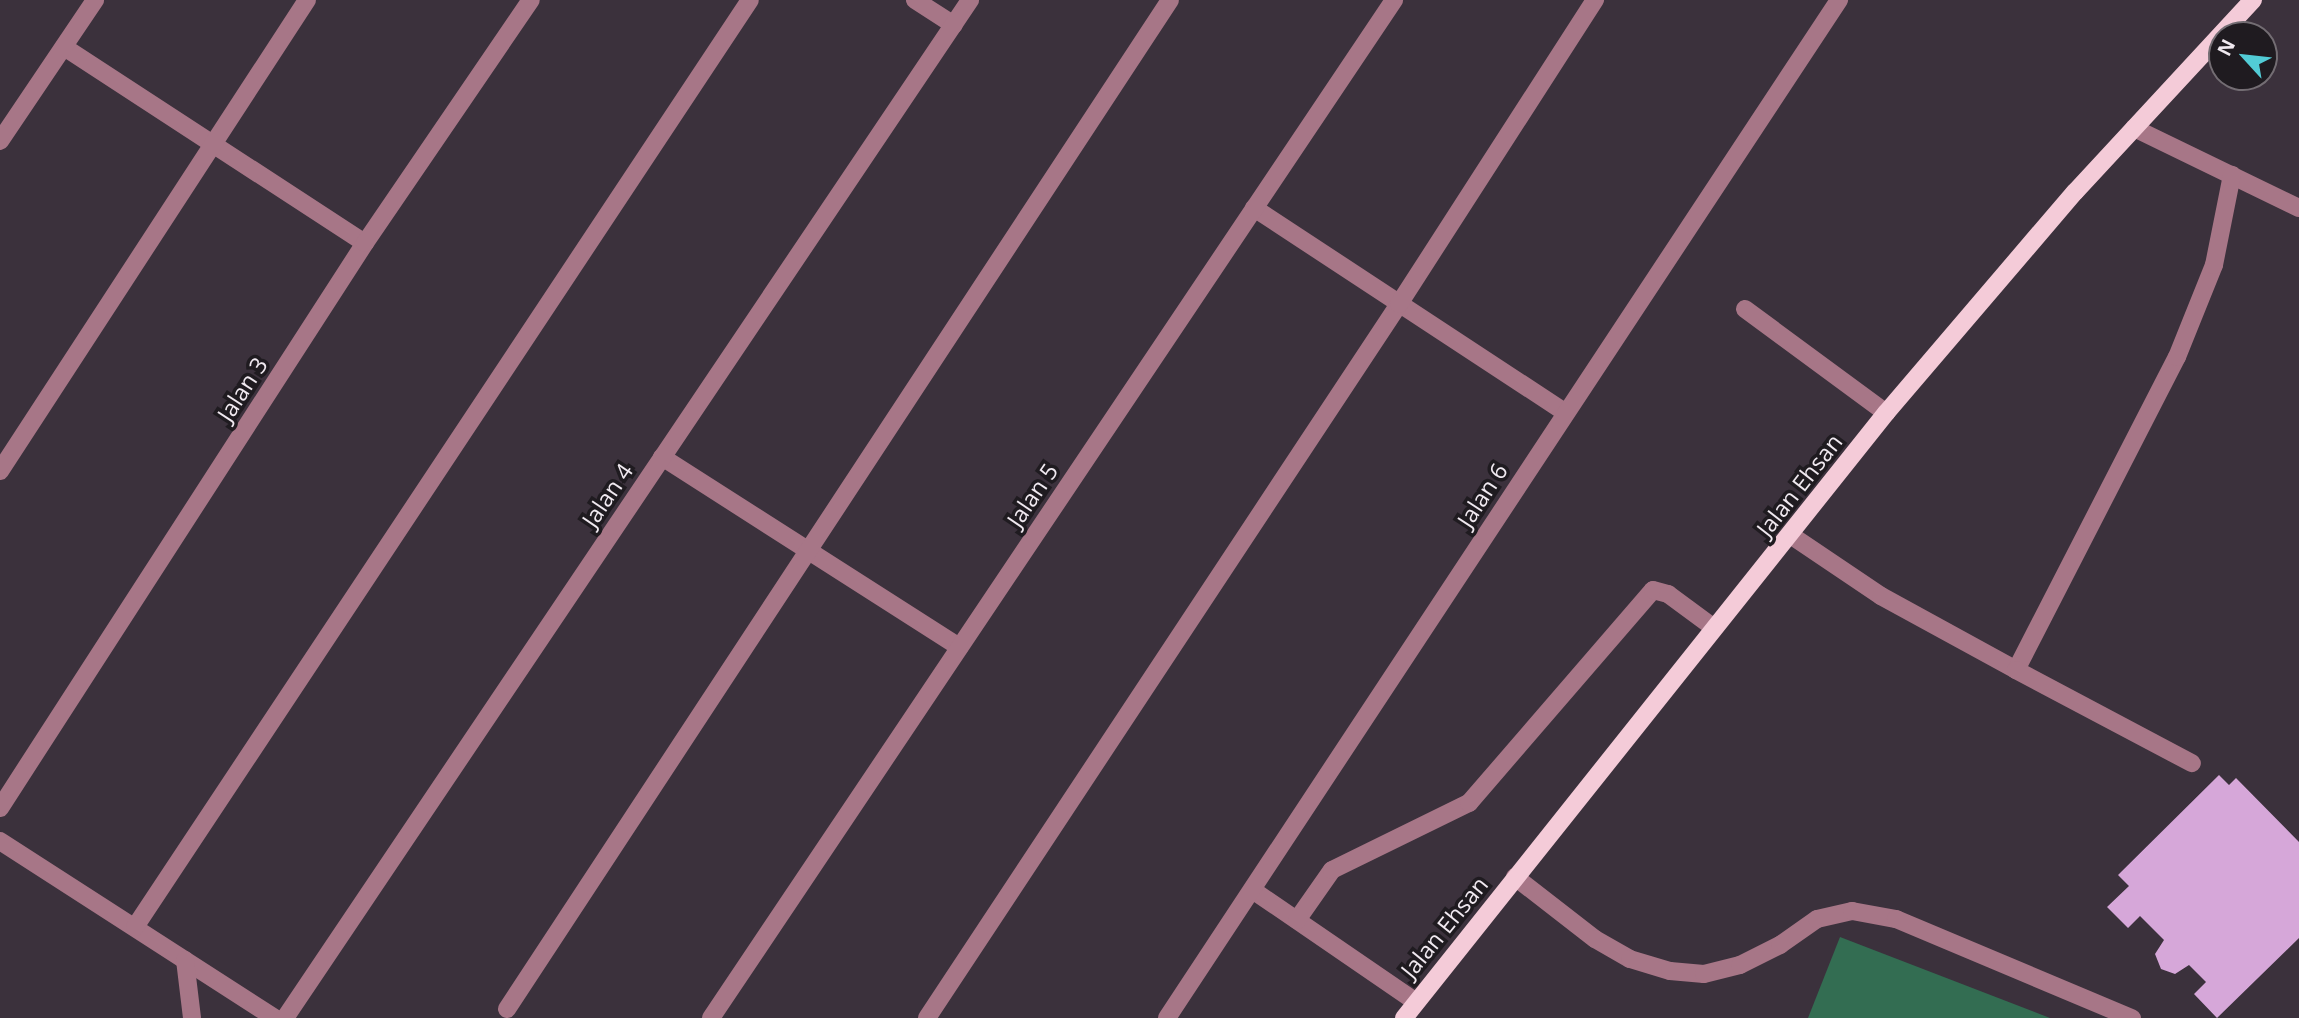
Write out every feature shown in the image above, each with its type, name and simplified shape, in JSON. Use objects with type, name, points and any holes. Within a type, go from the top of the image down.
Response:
[{"type":"main road","name":"Jalan Ehsan","points":[[1404,1018],[1713,627],[1792,536],[1886,413],[2134,128],[2253,0]]},
{"type":"street","points":[[0,141],[95,0]]},
{"type":"street","points":[[0,471],[307,0]]},
{"type":"street","name":"Jalan 3","points":[[0,808],[365,243],[531,0]]},
{"type":"street","points":[[135,927],[750,0]]},
{"type":"street","points":[[915,0],[954,25]]},
{"type":"street","name":"Jalan 4","points":[[285,1018],[970,0]]},
{"type":"street","points":[[507,1009],[1170,0]]},
{"type":"street","name":"Jalan 5","points":[[711,1018],[1394,0]]},
{"type":"street","points":[[927,1018],[1399,304],[1595,0]]},
{"type":"street","name":"Jalan 6","points":[[1167,1018],[1254,891],[1565,412],[1839,0]]},
{"type":"street","points":[[64,47],[365,243]]},
{"type":"street","points":[[2134,128],[2299,208]]},
{"type":"street","points":[[2016,670],[2177,357],[2214,265],[2232,175]]},
{"type":"street","points":[[1254,208],[1565,412]]},
{"type":"street","points":[[1745,309],[1886,413]]},
{"type":"street","points":[[662,457],[959,648]]},
{"type":"street","points":[[1792,536],[1881,596],[2192,763]]},
{"type":"street","points":[[1297,920],[1332,870],[1469,803],[1653,590],[1668,594],[1713,627]]},
{"type":"street","points":[[0,841],[275,1018]]},
{"type":"street","points":[[1516,877],[1595,939],[1630,958],[1670,971],[1704,974],[1740,965],[1780,945],[1817,919],[1852,911],[1895,919],[2132,1018]]},
{"type":"street","points":[[1254,891],[1416,1002]]},
{"type":"street","points":[[185,960],[192,1018]]},
{"type":"green space","points":[[1840,937],[2050,1018],[1808,1018]]},
{"type":"building","points":[[2219,775],[2229,785],[2236,778],[2299,842],[2299,938],[2217,1018],[2194,994],[2206,982],[2189,965],[2175,974],[2161,969],[2155,954],[2164,940],[2140,916],[2128,928],[2107,907],[2129,886],[2118,875]]}]
